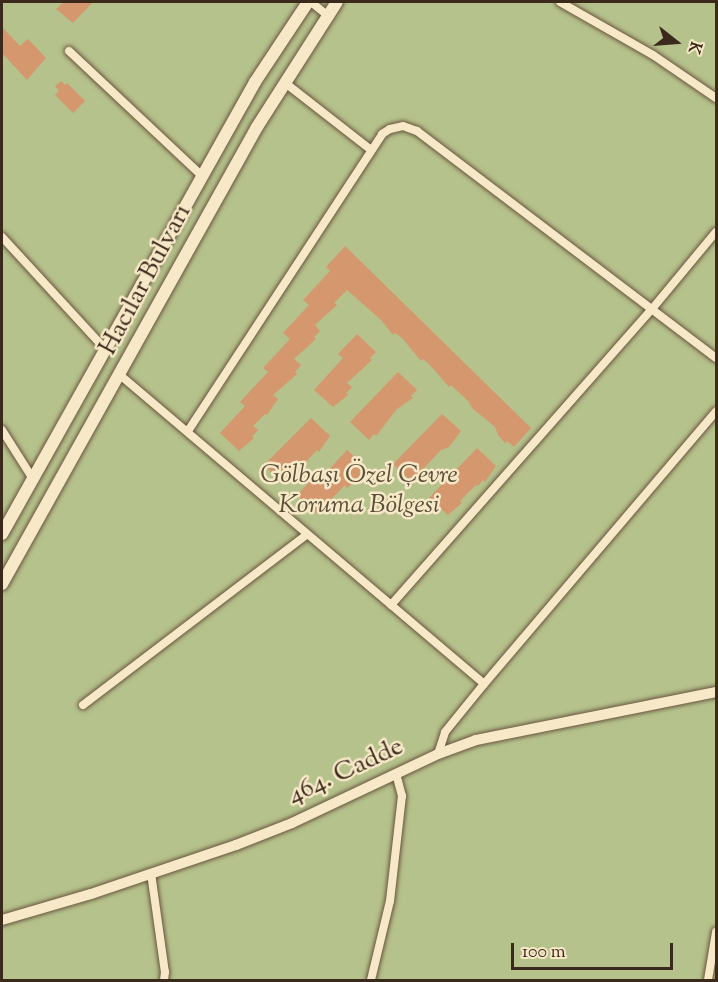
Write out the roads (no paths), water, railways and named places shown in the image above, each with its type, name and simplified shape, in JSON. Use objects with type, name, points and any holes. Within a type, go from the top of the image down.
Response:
[{"type":"main road","name":"Hacılar Bulvarı","points":[[2,534],[255,82],[309,2]]},
{"type":"main road","name":"Hacılar Bulvarı","points":[[2,584],[120,375],[210,208],[284,82],[337,2]]},
{"type":"street","points":[[309,2],[328,16]]},
{"type":"street","points":[[560,2],[653,55],[717,98]]},
{"type":"street","points":[[69,51],[202,176]]},
{"type":"street","points":[[284,82],[370,150]]},
{"type":"street","points":[[188,431],[370,150],[382,134],[390,129],[403,126],[417,131],[717,358]]},
{"type":"street","points":[[391,605],[717,232]]},
{"type":"street","points":[[2,237],[105,349]]},
{"type":"street","points":[[120,375],[484,684]]},
{"type":"street","points":[[438,754],[445,732],[484,684],[717,411]]},
{"type":"street","points":[[2,430],[33,478]]},
{"type":"street","points":[[83,705],[306,535]]},
{"type":"street","name":"464. Cadde","points":[[2,920],[151,873],[292,823],[438,754],[497,735],[717,692]]},
{"type":"street","points":[[371,981],[390,901],[402,796],[396,774]]},
{"type":"street","points":[[151,873],[159,922],[164,981]]},
{"type":"street","points":[[708,981],[717,932]]},
{"type":"park label","name":"Gölbaşı Özel Çevre Koruma Bölgesi","points":[[359,491]]}]
